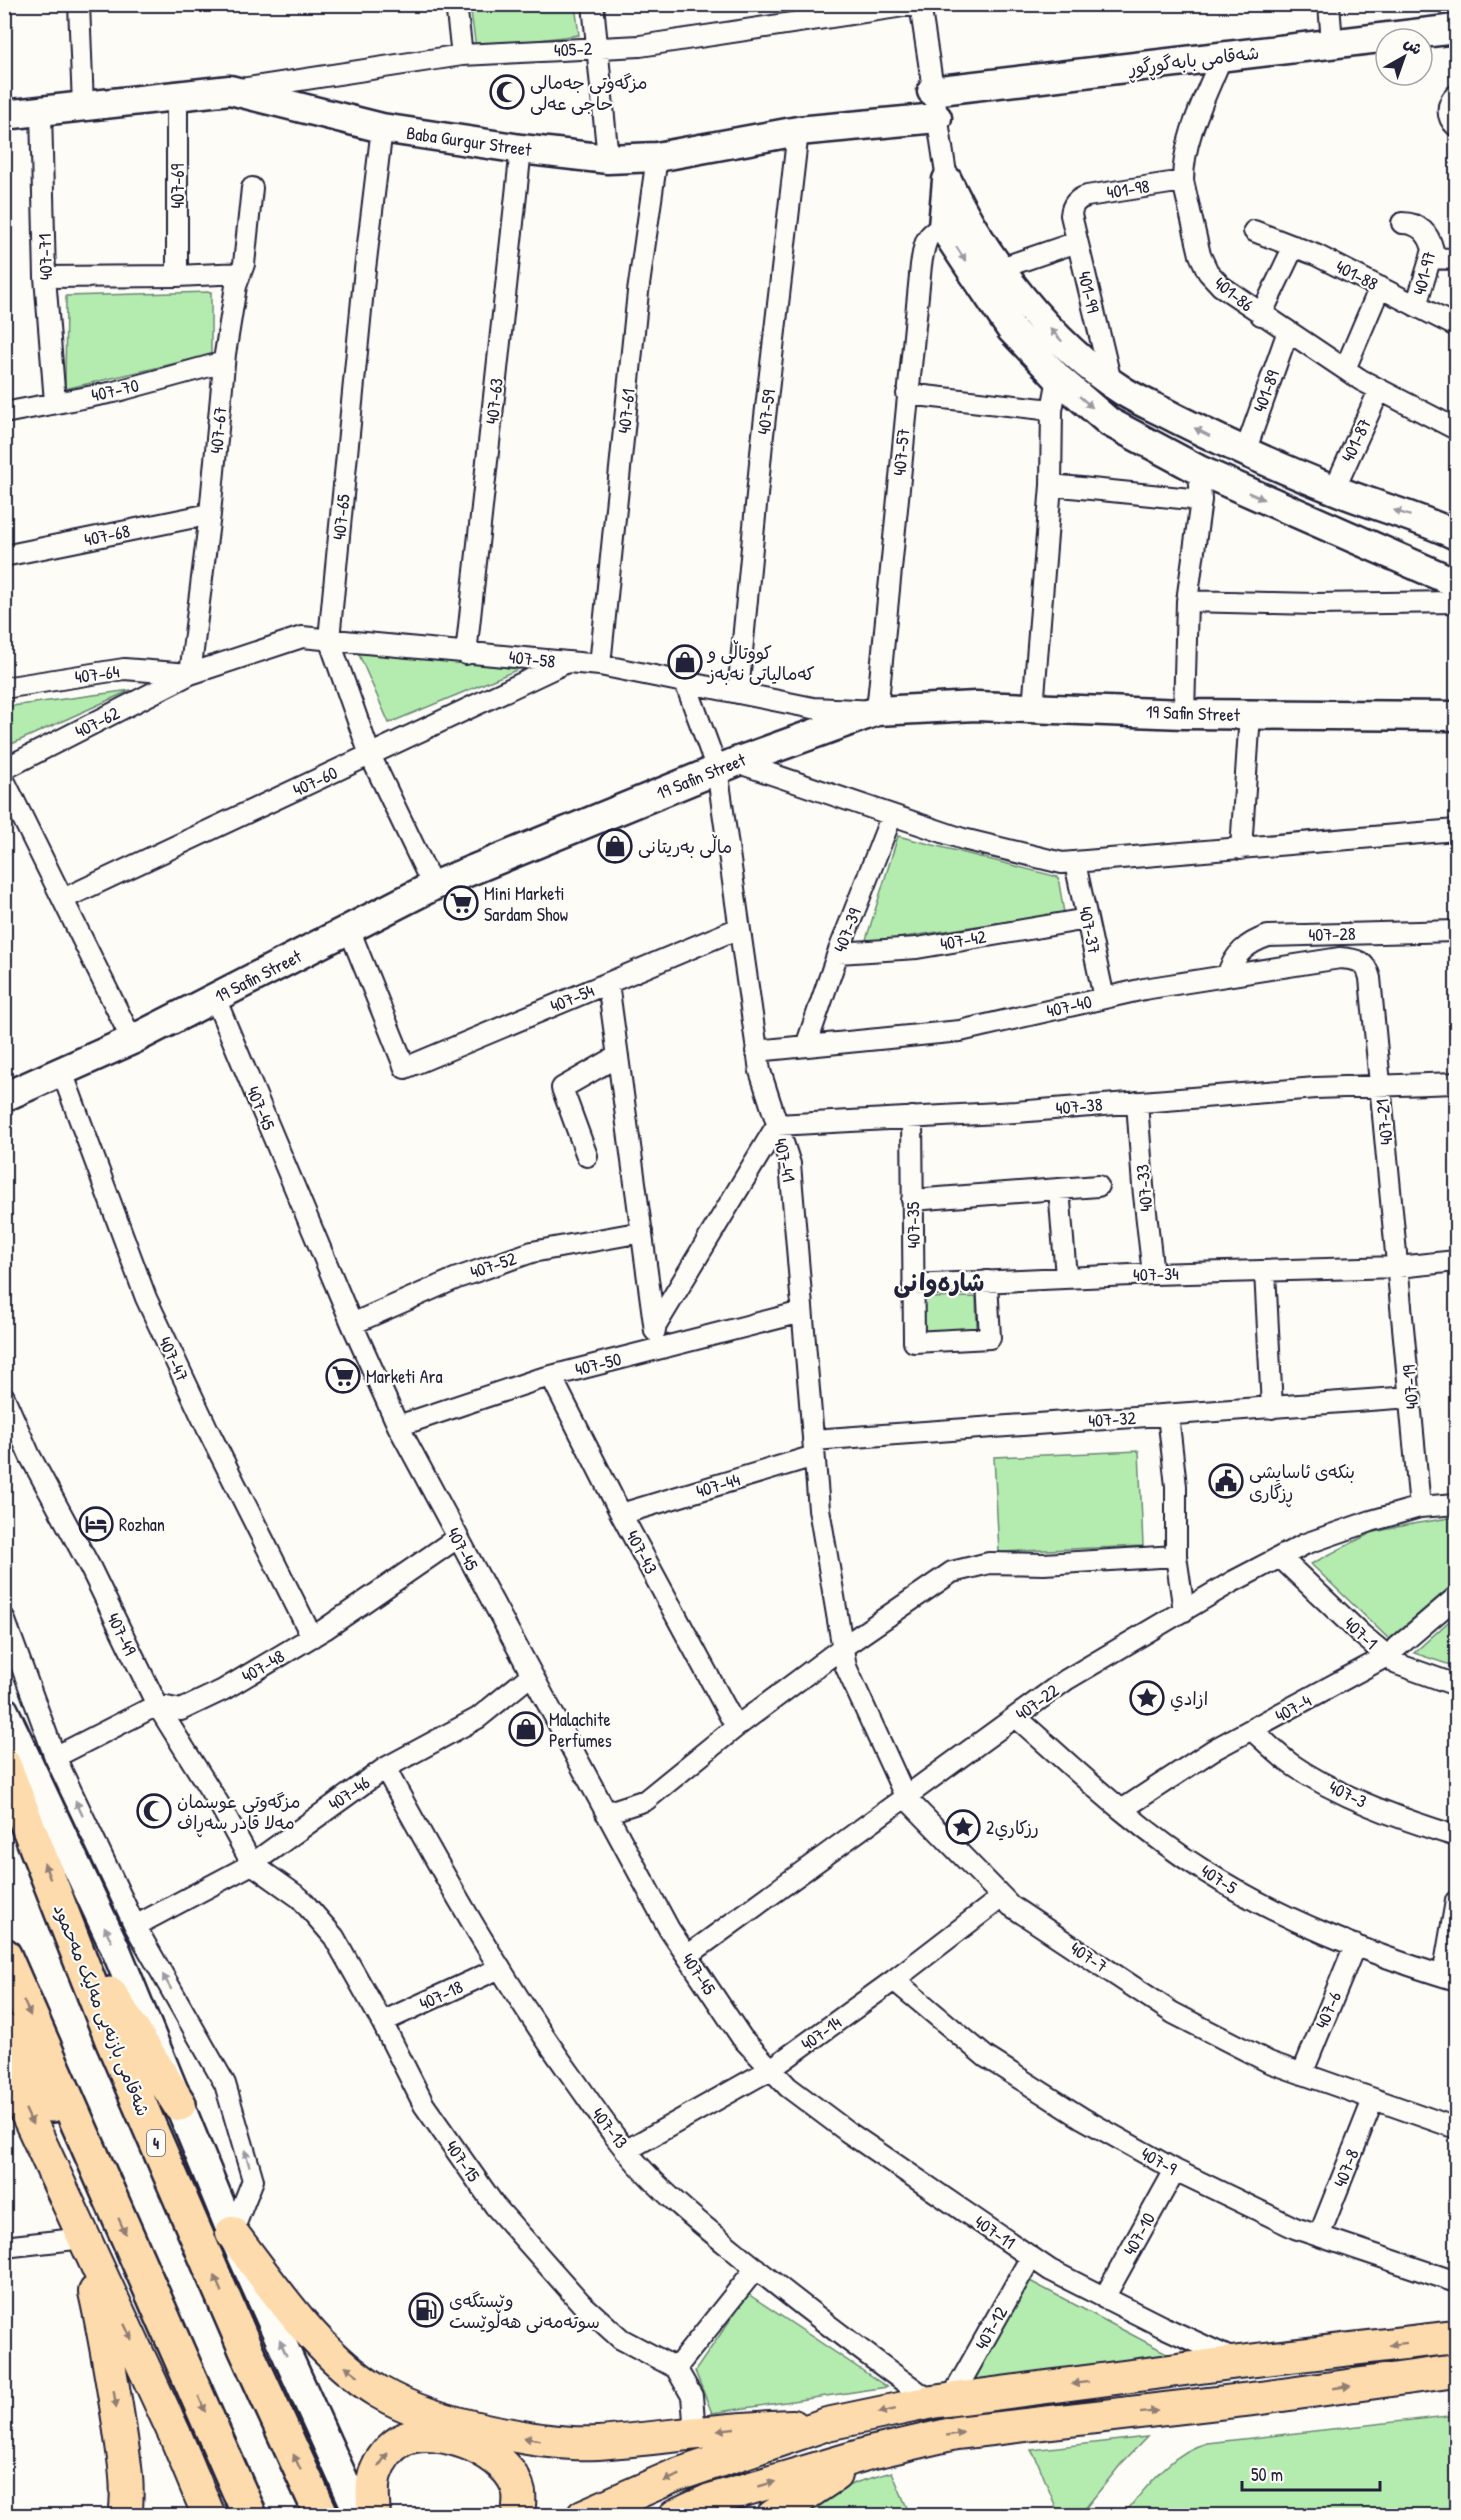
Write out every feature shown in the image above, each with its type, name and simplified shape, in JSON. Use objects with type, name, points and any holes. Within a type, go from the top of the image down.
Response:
[{"type":"highway","name":"شەقامی بازنەیی مەلیک مەحمود","points":[[4,1765],[112,2040],[246,2350],[322,2516]]},
{"type":"highway","points":[[70,1930],[179,2104]]},
{"type":"highway","points":[[4,1954],[250,2516]]},
{"type":"highway","points":[[4,2031],[108,2194]]},
{"type":"main road","points":[[4,2064],[176,2437],[209,2516]]},
{"type":"main road","points":[[232,2233],[279,2295],[330,2354],[378,2391],[406,2405],[465,2425],[540,2440],[597,2443],[738,2427],[827,2424]]},
{"type":"main road","points":[[84,2238],[108,2349],[124,2456],[128,2499],[125,2516]]},
{"type":"main road","points":[[583,2516],[674,2476],[827,2424],[941,2400],[1456,2337]]},
{"type":"main road","points":[[675,2516],[710,2500],[870,2453],[956,2433],[1261,2398],[1456,2371]]},
{"type":"main road","points":[[374,2516],[373,2485],[380,2463],[386,2454],[404,2439],[427,2436],[464,2442],[477,2447],[498,2461],[515,2481],[519,2492],[518,2516]]},
{"type":"main road","points":[[773,2516],[790,2502],[870,2453]]},
{"type":"street","points":[[79,4],[83,106]]},
{"type":"street","points":[[456,4],[462,55]]},
{"type":"street","points":[[593,4],[608,159]]},
{"type":"street","points":[[918,4],[955,222],[1011,329],[1058,378],[1109,422],[1198,470],[1456,583]]},
{"type":"street","name":"405-2","points":[[230,90],[462,55],[640,46],[918,4]]},
{"type":"street","points":[[1329,4],[1332,44]]},
{"type":"street","name":"شەقامی بابەگوڕگوڕ","points":[[934,104],[1222,56],[1456,29]]},
{"type":"street","name":"401-86","points":[[1222,56],[1187,143],[1184,181],[1203,264],[1221,286],[1261,315],[1379,391],[1456,429]]},
{"type":"street","name":"Baba Gurgur Street","points":[[4,115],[230,90],[382,128],[521,149],[608,159],[657,157],[934,104]]},
{"type":"street","points":[[1452,120],[1449,105],[1456,95]]},
{"type":"street","name":"407-69","points":[[177,96],[177,276]]},
{"type":"street","name":"407-71","points":[[41,111],[45,277],[55,402]]},
{"type":"street","name":"407-65","points":[[382,128],[365,269],[329,639],[370,755],[433,886]]},
{"type":"street","name":"407-59","points":[[738,693],[762,443],[798,131]]},
{"type":"street","name":"407-63","points":[[466,654],[521,149]]},
{"type":"street","name":"407-61","points":[[600,665],[638,292],[657,157]]},
{"type":"street","name":"401-98","points":[[1074,203],[1087,196],[1184,181]]},
{"type":"street","name":"407-67","points":[[190,674],[210,514],[224,362],[236,286],[244,264],[252,188]]},
{"type":"street","name":"401-99","points":[[1074,203],[1071,215],[1111,382]]},
{"type":"street","points":[[955,222],[1001,268],[1030,307],[1063,342],[1123,391],[1245,452],[1334,490],[1444,529],[1410,564]]},
{"type":"street","name":"407-57","points":[[877,711],[907,394],[925,241],[928,236],[955,222]]},
{"type":"street","name":"401-97","points":[[1402,223],[1416,225],[1427,234],[1431,242],[1431,258],[1416,306]]},
{"type":"street","name":"401-88","points":[[1254,231],[1294,246],[1456,326]]},
{"type":"street","points":[[1001,268],[1077,242]]},
{"type":"street","points":[[1261,315],[1294,246]]},
{"type":"street","points":[[1431,258],[1456,259]]},
{"type":"street","points":[[45,277],[241,273]]},
{"type":"street","points":[[1345,369],[1380,287]]},
{"type":"street","name":"401-89","points":[[1245,452],[1288,331]]},
{"type":"street","name":"407-70","points":[[4,413],[114,392],[224,362]]},
{"type":"street","points":[[1033,708],[1051,485],[1052,410],[1058,378]]},
{"type":"street","name":"401-87","points":[[1334,490],[1379,391]]},
{"type":"street","points":[[907,394],[1052,410]]},
{"type":"street","points":[[1184,714],[1187,601],[1201,500],[1198,470]]},
{"type":"street","points":[[1051,485],[1201,500]]},
{"type":"street","name":"407-68","points":[[4,556],[210,514]]},
{"type":"street","points":[[1187,601],[1315,604],[1456,602]]},
{"type":"street","name":"407-58","points":[[190,674],[302,637],[600,665],[813,708],[877,711]]},
{"type":"street","name":"407-60","points":[[63,899],[567,662]]},
{"type":"street","name":"407-64","points":[[4,688],[124,669],[190,674]]},
{"type":"street","name":"407-62","points":[[4,769],[190,674]]},
{"type":"street","name":"407-41","points":[[686,682],[726,766],[739,928],[756,1051],[760,1071],[790,1164],[819,1509],[843,1647]]},
{"type":"street","name":"19 Safin Street","points":[[5,1096],[132,1040],[433,886],[726,766],[877,711],[976,706],[1184,714],[1456,716]]},
{"type":"street","points":[[1241,849],[1250,714]]},
{"type":"street","points":[[726,766],[892,815],[963,839],[1062,864],[1456,830]]},
{"type":"street","points":[[4,780],[132,1040]]},
{"type":"street","name":"407-39","points":[[806,1046],[838,953],[892,815]]},
{"type":"street","name":"407-37","points":[[1075,863],[1104,998]]},
{"type":"street","name":"407-42","points":[[838,953],[917,948],[1087,919]]},
{"type":"street","name":"407-54","points":[[349,929],[405,1068],[739,928]]},
{"type":"street","name":"407-28","points":[[1227,976],[1241,950],[1258,939],[1268,936],[1456,931]]},
{"type":"street","name":"407-40","points":[[756,1051],[960,1031],[1144,989],[1340,958],[1357,959],[1367,967],[1370,978]]},
{"type":"street","name":"407-21","points":[[1370,978],[1398,1267]]},
{"type":"street","points":[[608,983],[657,1349]]},
{"type":"street","name":"407-45","points":[[215,998],[352,1324],[398,1426],[530,1676],[669,1929],[742,2038],[771,2069]]},
{"type":"street","points":[[586,1156],[562,1088],[618,1056]]},
{"type":"street","name":"407-47","points":[[62,1072],[146,1298],[208,1430],[312,1637]]},
{"type":"street","name":"407-38","points":[[777,1125],[912,1118],[1316,1088],[1456,1083]]},
{"type":"street","name":"407-33","points":[[1137,1102],[1143,1186],[1153,1274]]},
{"type":"street","name":"407-35","points":[[912,1118],[914,1342],[990,1338],[987,1281]]},
{"type":"street","points":[[655,1327],[777,1125]]},
{"type":"street","points":[[912,1200],[1098,1186]]},
{"type":"street","points":[[1059,1189],[1066,1277]]},
{"type":"street","name":"407-52","points":[[352,1324],[457,1278],[532,1252],[642,1232]]},
{"type":"street","name":"407-34","points":[[913,1285],[1066,1277],[1398,1267],[1456,1261]]},
{"type":"street","name":"407-19","points":[[1398,1267],[1420,1507]]},
{"type":"street","points":[[1265,1271],[1272,1408]]},
{"type":"street","name":"407-50","points":[[398,1426],[551,1376],[802,1312]]},
{"type":"street","name":"407-43","points":[[551,1376],[621,1514],[736,1727]]},
{"type":"street","name":"407-49","points":[[4,1397],[30,1456],[90,1568],[157,1705],[222,1809],[252,1864]]},
{"type":"street","name":"407-32","points":[[814,1448],[1168,1415],[1411,1397]]},
{"type":"street","points":[[1168,1415],[1176,1486],[1176,1556],[1184,1611]]},
{"type":"street","name":"407-44","points":[[621,1514],[814,1448]]},
{"type":"street","name":"407-22","points":[[687,1956],[1066,1680],[1305,1544],[1420,1507],[1456,1503]]},
{"type":"street","name":"407-48","points":[[157,1705],[181,1710],[223,1689],[312,1637],[457,1538]]},
{"type":"street","points":[[606,1813],[646,1800],[736,1727],[843,1647],[952,1572],[988,1563],[1044,1564],[1176,1556]]},
{"type":"street","name":"407-1","points":[[1280,1557],[1397,1664],[1456,1685]]},
{"type":"street","name":"407-4","points":[[1123,1809],[1213,1750],[1387,1656],[1456,1597]]},
{"type":"street","points":[[4,1618],[55,1757],[135,1926],[225,2084],[253,2180],[232,2233]]},
{"type":"street","name":"407-7","points":[[843,1647],[846,1667],[906,1798],[1011,1906],[1173,2013],[1269,2062],[1456,2128]]},
{"type":"street","name":"407-46","points":[[135,1926],[252,1864],[385,1768],[478,1718],[530,1676]]},
{"type":"street","points":[[55,1757],[157,1705]]},
{"type":"street","points":[[4,1711],[116,1950],[232,2233],[360,2516]]},
{"type":"street","name":"407-5","points":[[1016,1717],[1123,1809],[1202,1869],[1256,1901],[1311,1929],[1450,1978]]},
{"type":"street","name":"407-3","points":[[1252,1730],[1290,1763],[1335,1788],[1387,1812],[1456,1836]]},
{"type":"street","name":"407-13","points":[[385,1768],[428,1847],[526,2012],[644,2172],[688,2213],[848,2341],[941,2400]]},
{"type":"street","name":"407-15","points":[[252,1864],[300,1898],[334,1937],[382,2022],[424,2105],[495,2206],[581,2303],[621,2339],[676,2368]]},
{"type":"street","name":"407-14","points":[[627,2150],[771,2069],[894,1980],[1002,1897]]},
{"type":"street","points":[[1450,1978],[1456,1901]]},
{"type":"street","name":"407-6","points":[[1302,2074],[1355,1946]]},
{"type":"street","name":"407-18","points":[[382,2022],[500,1968]]},
{"type":"street","name":"407-9","points":[[894,1980],[986,2057],[1082,2118],[1175,2170],[1294,2228],[1456,2282]]},
{"type":"street","name":"407-11","points":[[771,2069],[788,2087],[848,2132],[1050,2270],[1239,2362]]},
{"type":"street","name":"407-8","points":[[1319,2236],[1373,2100]]},
{"type":"street","name":"407-10","points":[[1104,2298],[1175,2170]]},
{"type":"street","points":[[4,2247],[84,2238]]},
{"type":"street","name":"407-12","points":[[941,2400],[1030,2257]]},
{"type":"street","points":[[695,2432],[692,2396],[676,2368],[756,2268]]},
{"type":"green space","points":[[470,5],[575,5],[579,35],[476,48]]},
{"type":"green space","points":[[211,292],[211,355],[65,389],[66,296]]},
{"type":"green space","points":[[357,650],[519,669],[389,723]]},
{"type":"green space","points":[[131,690],[5,747],[5,707]]},
{"type":"green space","points":[[898,836],[1058,877],[1064,913],[865,943]]},
{"type":"green space","points":[[976,1297],[977,1330],[924,1333],[922,1298]]},
{"type":"green space","points":[[1139,1451],[1143,1546],[999,1552],[994,1457]]},
{"type":"green space","points":[[1456,1517],[1456,1582],[1389,1639],[1311,1564],[1371,1533]]},
{"type":"green space","points":[[1456,1615],[1456,1667],[1414,1653]]},
{"type":"green space","points":[[1028,2280],[1180,2360],[968,2383]]},
{"type":"green space","points":[[748,2294],[887,2387],[712,2413],[695,2371]]},
{"type":"green space","points":[[1456,2415],[1456,2515],[1123,2515],[1160,2472],[1182,2454],[1207,2443]]},
{"type":"green space","points":[[1147,2437],[1121,2464],[1080,2515],[1059,2515],[1031,2450]]},
{"type":"green space","points":[[892,2472],[910,2515],[794,2516],[854,2483]]},
{"type":"place","name":"مزگەوتی جەمالی حاجی عەلی","points":[[507,92]]},
{"type":"place","name":"کووتاڵی و کەمالیاتی نەبەز","points":[[685,662]]},
{"type":"place","name":"ماڵی بەریتانی","points":[[615,846]]},
{"type":"place","name":"Mini Marketi Sardam Show","points":[[461,903]]},
{"type":"place","name":"Marketi Ara","points":[[343,1376]]},
{"type":"place","name":"بنکەی ئاسایشی ڕزگاری","points":[[1226,1481]]},
{"type":"place","name":"Rozhan","points":[[96,1524]]},
{"type":"place","name":"ازادي","points":[[1147,1698]]},
{"type":"place","name":"Malachite Perfumes","points":[[526,1729]]},
{"type":"place","name":"مزگەوتی عوسمان مەلا قادر سەڕاف","points":[[154,1811]]},
{"type":"place","name":"رزكاري2","points":[[963,1827]]},
{"type":"place","name":"وێستگەی سوتەمەنی هەڵوێست","points":[[426,2310]]},
{"type":"district","name":"شارەوانی","points":[[939,1282]]}]
